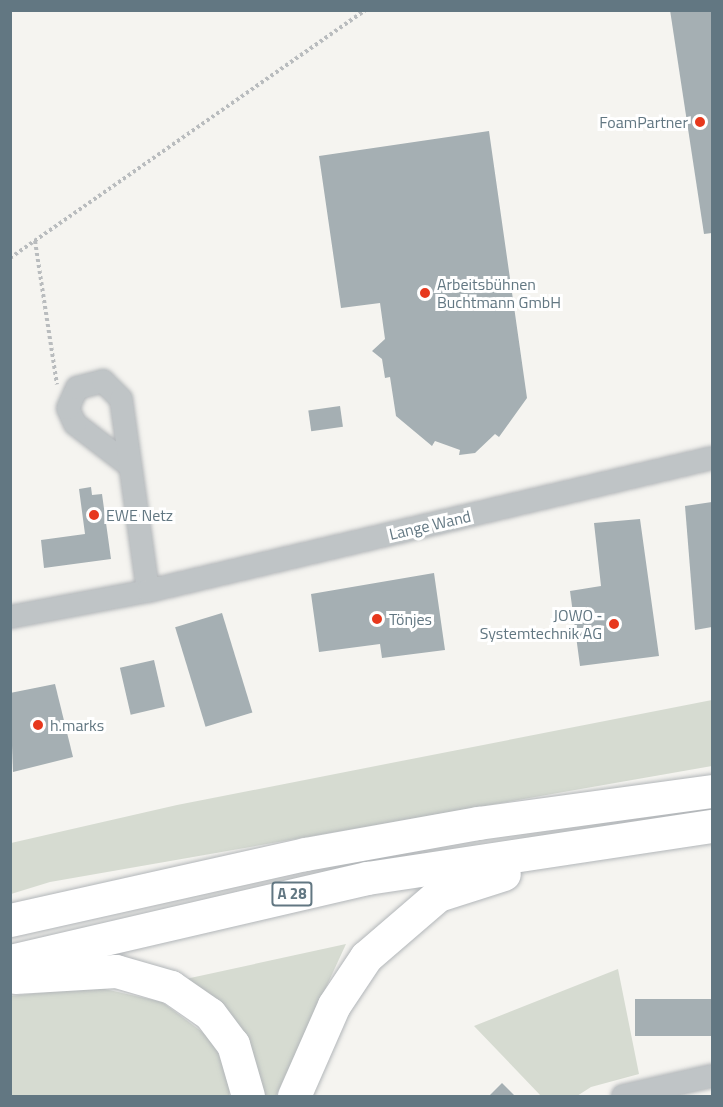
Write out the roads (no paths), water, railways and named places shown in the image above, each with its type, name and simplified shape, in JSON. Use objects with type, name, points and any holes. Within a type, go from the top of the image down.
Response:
[{"type":"highway","name":"A 28","points":[[10,920],[305,854],[478,823],[712,791]]},
{"type":"highway","name":"A 28","points":[[10,961],[367,878],[576,844],[712,826]]},
{"type":"highway","points":[[294,1096],[352,977],[414,911],[438,895],[487,877],[542,868],[576,844]]},
{"type":"highway","points":[[10,978],[116,971],[171,987],[210,1014],[233,1044],[248,1096]]},
{"type":"street","points":[[130,465],[75,424],[68,408],[77,388],[103,381],[121,399],[148,591]]},
{"type":"street","name":"Lange Wand","points":[[10,617],[148,591],[712,458]]},
{"type":"street","points":[[623,1096],[712,1076]]},
{"type":"place","name":"FoamPartner","points":[[700,122]]},
{"type":"place","name":"Arbeitsbühnen Buchtmann GmbH","points":[[425,293]]},
{"type":"place","name":"EWE Netz","points":[[94,515]]},
{"type":"place","name":"Tönjes","points":[[377,619]]},
{"type":"place","name":"JOWO ‑ Systemtechnik AG","points":[[614,624]]},
{"type":"place","name":"h.marks","points":[[38,725]]}]
